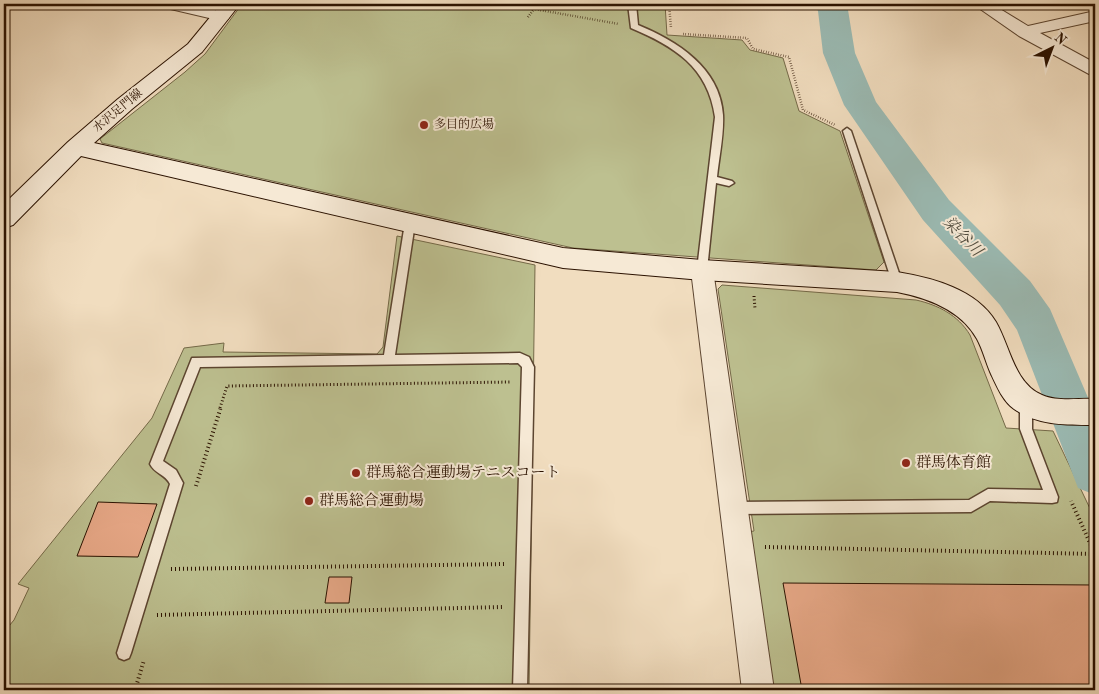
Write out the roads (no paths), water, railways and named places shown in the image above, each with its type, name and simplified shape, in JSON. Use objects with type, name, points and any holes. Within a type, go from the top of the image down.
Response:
[{"type":"street","points":[[168,4],[226,10]]},
{"type":"street","points":[[980,4],[1025,32],[1095,70]]},
{"type":"street","name":"水沢足門線","points":[[4,219],[76,147],[125,104],[195,48],[226,10]]},
{"type":"street","points":[[1025,32],[1095,16]]},
{"type":"street","points":[[76,147],[563,258],[702,270],[896,282],[924,286],[954,300],[979,320],[987,332],[1015,393],[1026,402],[1044,409],[1095,412]]},
{"type":"street","points":[[702,270],[758,690]]},
{"type":"lane","points":[[632,4],[634,26],[650,32],[679,49],[700,70],[716,98],[718,117],[702,270]]},
{"type":"lane","points":[[847,131],[896,282]]},
{"type":"lane","points":[[712,179],[729,183]]},
{"type":"lane","points":[[389,359],[410,223]]},
{"type":"lane","points":[[124,653],[176,483],[172,474],[156,464],[196,362],[520,358],[528,367],[520,690]]},
{"type":"lane","points":[[733,508],[971,506],[988,495],[1052,497],[1026,429],[1026,402]]},
{"type":"waterway","name":"染谷川","points":[[828,4],[833,10],[839,53],[861,105],[936,210],[1015,293],[1035,322],[1095,471]]},
{"type":"place","name":"多目的広場","points":[[424,125]]},
{"type":"place","name":"群馬体育館","points":[[906,463]]},
{"type":"place","name":"群馬総合運動場テニスコート","points":[[356,473]]},
{"type":"place","name":"群馬総合運動場","points":[[309,501]]}]
